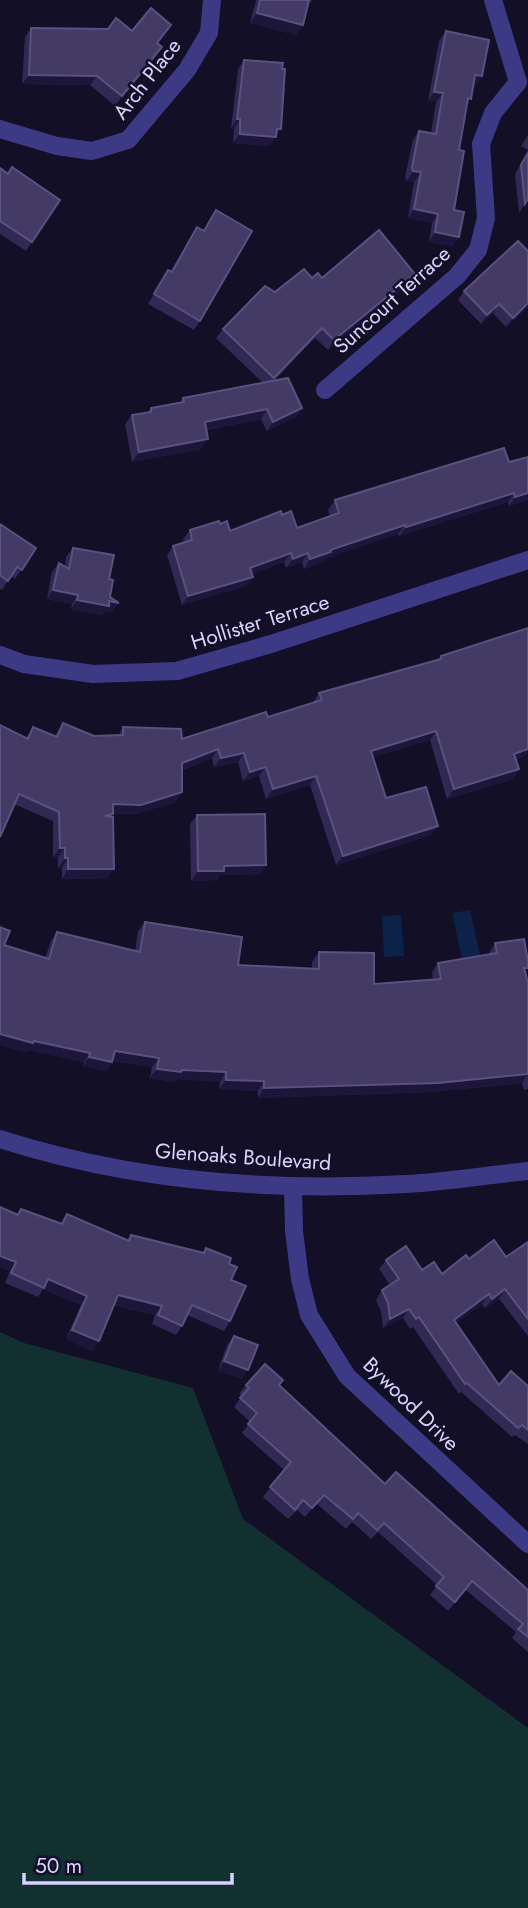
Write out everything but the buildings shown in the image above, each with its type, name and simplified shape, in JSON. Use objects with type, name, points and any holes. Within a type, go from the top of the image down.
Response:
[{"type":"street","name":"Arch Place","points":[[0,129],[58,146],[92,151],[128,140],[187,70],[209,33],[212,0]]},
{"type":"street","points":[[493,0],[523,83]]},
{"type":"street","name":"Suncourt Terrace","points":[[325,390],[457,276],[478,250],[486,218],[481,144],[493,113],[523,83]]},
{"type":"street","name":"Hollister Terrace","points":[[0,655],[24,664],[93,674],[177,671],[528,560]]},
{"type":"street","name":"Glenoaks Boulevard","points":[[0,1139],[114,1169],[191,1180],[293,1187],[407,1184],[528,1171]]},
{"type":"street","name":"Bywood Drive","points":[[293,1187],[294,1231],[300,1279],[309,1315],[347,1376],[528,1544]]},
{"type":"green space","points":[[0,1332],[24,1343],[193,1388],[243,1519],[528,1728],[528,1908],[0,1908]]},
{"type":"water","points":[[470,910],[480,955],[462,959],[452,913]]},
{"type":"water","points":[[401,915],[404,956],[384,957],[382,916]]}]
